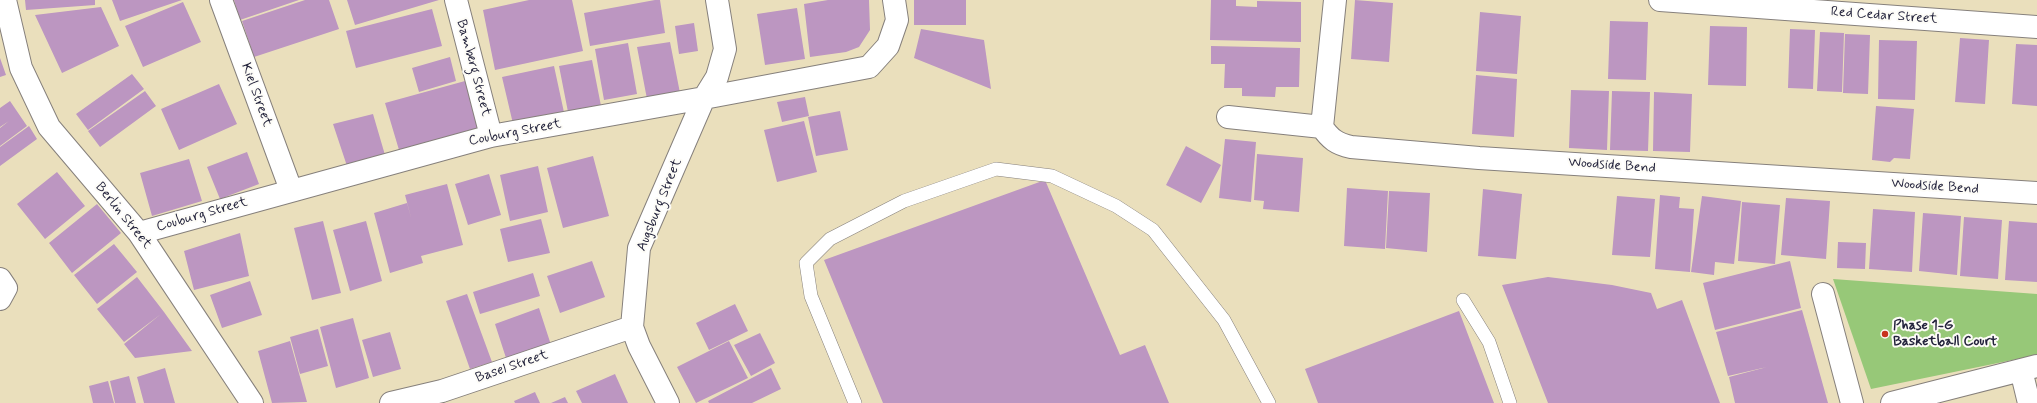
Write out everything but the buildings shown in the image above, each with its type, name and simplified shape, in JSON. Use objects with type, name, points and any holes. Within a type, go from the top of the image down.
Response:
[{"type":"street","name":"Berlin Street","points":[[5,0],[21,68],[49,127],[139,233],[252,403]]},
{"type":"street","name":"Kiel Street","points":[[221,0],[291,190]]},
{"type":"street","name":"Bamberg Street","points":[[456,0],[491,136]]},
{"type":"street","name":"Augsburg Street","points":[[668,403],[639,346],[632,327],[640,248],[704,98],[716,77],[725,49],[717,0]]},
{"type":"street","name":"Couburg Street","points":[[139,233],[491,136],[704,98],[869,66],[888,46],[898,20],[894,0]]},
{"type":"street","points":[[1228,117],[1322,127],[1335,0]]},
{"type":"street","name":"Red Cedar Street","points":[[1660,0],[2037,27]]},
{"type":"street","name":"Woodside Bend","points":[[1322,127],[1328,136],[1338,143],[1359,147],[1479,158],[2037,193]]},
{"type":"street","points":[[0,279],[6,288],[0,299]]},
{"type":"street","points":[[1824,294],[1852,403]]},
{"type":"street","name":"Basel Street","points":[[391,403],[444,397],[632,327]]},
{"type":"street","points":[[1892,403],[2029,368],[2029,403]]},
{"type":"lane","points":[[855,403],[811,296],[806,263],[830,239],[904,200],[996,169],[1052,176],[1116,206],[1153,230],[1224,320],[1269,403]]},
{"type":"lane","points":[[1463,300],[1489,342],[1510,403]]},
{"type":"green space","points":[[1833,279],[2037,294],[2037,355],[1871,389]]},
{"type":"place","name":"Phase 1-G Basketball Court","points":[[1885,334]]}]
